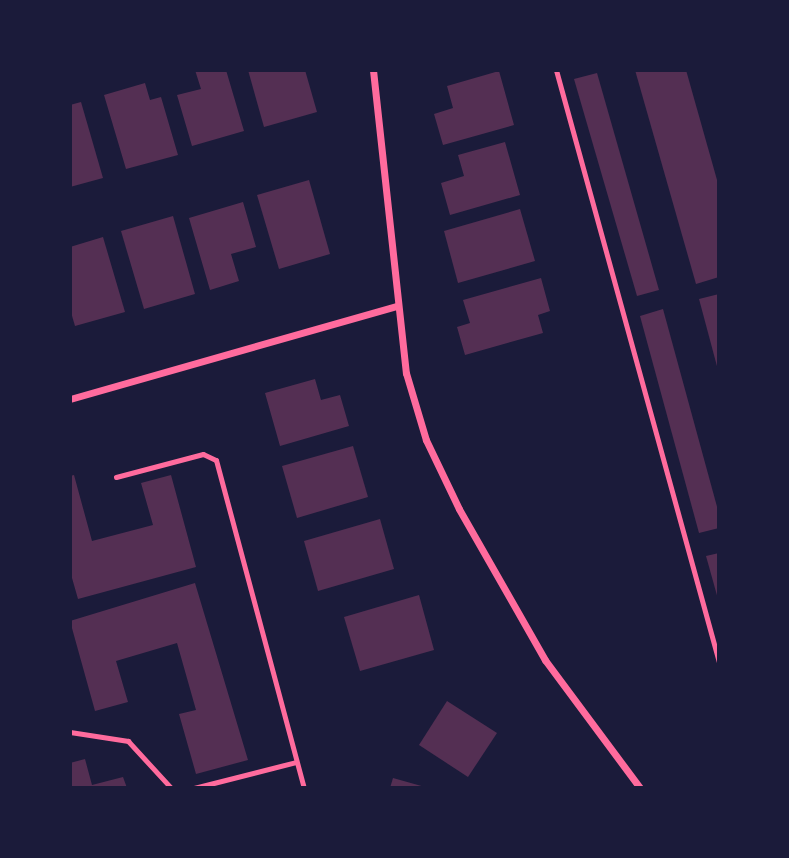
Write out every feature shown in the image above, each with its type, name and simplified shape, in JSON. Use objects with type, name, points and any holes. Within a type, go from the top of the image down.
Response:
[{"type":"street","points":[[373,70],[406,373],[426,440],[459,509],[545,660],[640,788]]},
{"type":"street","points":[[70,399],[397,306]]},
{"type":"lane","points":[[556,70],[719,662]]},
{"type":"lane","points":[[116,477],[203,454],[216,460],[304,788]]},
{"type":"lane","points":[[70,732],[128,741],[171,788]]},
{"type":"lane","points":[[194,788],[296,762]]},
{"type":"building","points":[[195,70],[226,70],[244,131],[192,146],[177,95],[201,89]]},
{"type":"building","points":[[248,70],[305,70],[317,112],[264,127]]},
{"type":"building","points":[[635,70],[686,70],[719,187],[719,277],[696,284]]},
{"type":"building","points":[[499,71],[514,125],[443,145],[434,114],[453,108],[447,86]]},
{"type":"building","points":[[597,73],[659,290],[637,296],[574,79]]},
{"type":"building","points":[[145,83],[150,100],[161,97],[178,155],[126,169],[104,95]]},
{"type":"building","points":[[81,102],[103,178],[70,187],[70,105]]},
{"type":"building","points":[[505,142],[520,195],[450,215],[441,183],[464,176],[458,155]]},
{"type":"building","points":[[309,180],[330,254],[279,269],[257,195]]},
{"type":"building","points":[[243,202],[256,247],[231,254],[239,281],[210,290],[189,218]]},
{"type":"building","points":[[520,209],[535,261],[458,283],[444,231]]},
{"type":"building","points":[[173,216],[195,294],[144,309],[121,231]]},
{"type":"building","points":[[103,237],[125,312],[75,326],[70,309],[70,247]]},
{"type":"building","points":[[541,278],[550,311],[538,315],[543,333],[465,355],[457,327],[470,323],[463,300]]},
{"type":"building","points":[[719,294],[719,370],[718,370],[699,299]]},
{"type":"building","points":[[663,309],[719,514],[719,528],[699,533],[640,316]]},
{"type":"building","points":[[315,379],[321,400],[340,395],[349,426],[280,446],[265,393]]},
{"type":"building","points":[[353,446],[368,497],[297,518],[282,466]]},
{"type":"building","points":[[74,475],[92,541],[153,525],[141,483],[171,475],[196,567],[78,599],[70,571],[70,476]]},
{"type":"building","points":[[380,519],[394,569],[318,591],[304,541]]},
{"type":"building","points":[[719,553],[719,599],[718,599],[706,556]]},
{"type":"building","points":[[195,583],[248,760],[196,774],[179,714],[196,710],[177,643],[116,661],[128,702],[95,711],[70,621]]},
{"type":"building","points":[[419,595],[434,650],[360,671],[344,617]]},
{"type":"building","points":[[447,701],[497,733],[468,777],[419,745]]},
{"type":"building","points":[[85,759],[92,785],[123,777],[127,788],[70,788],[70,763]]},
{"type":"building","points":[[393,778],[425,787],[425,788],[390,788]]}]
